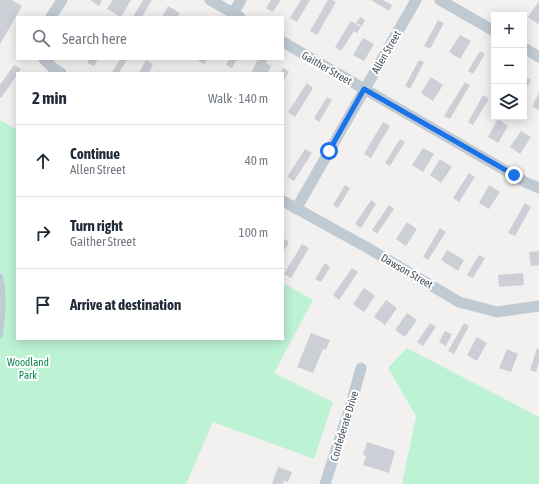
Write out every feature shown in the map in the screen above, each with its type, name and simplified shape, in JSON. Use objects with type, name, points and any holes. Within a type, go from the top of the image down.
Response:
[{"type":"street","points":[[52,16],[62,0]]},
{"type":"street","points":[[210,0],[236,15],[241,0]]},
{"type":"street","name":"Allen Street","points":[[296,208],[416,0]]},
{"type":"street","points":[[440,0],[491,29]]},
{"type":"street","name":"Gaither Street","points":[[284,43],[527,183],[539,188]]},
{"type":"street","points":[[527,50],[539,57]]},
{"type":"street","points":[[45,60],[59,72]]},
{"type":"street","name":"Dawson Street","points":[[284,202],[459,302],[497,312],[539,306]]},
{"type":"street","name":"Confederate Drive","points":[[325,484],[361,368]]},
{"type":"lane","points":[[0,276],[4,314],[0,335]]},
{"type":"green space","name":"Woodland Park","points":[[0,120],[16,129],[16,340],[284,340],[284,284],[313,300],[274,373],[333,402],[314,459],[213,422],[186,484],[0,484]]},
{"type":"green space","points":[[407,348],[539,417],[539,484],[402,484],[416,416],[388,368]]},
{"type":"building","points":[[0,0],[12,0],[22,6],[0,44]]},
{"type":"building","points":[[102,0],[99,6],[91,1]]},
{"type":"building","points":[[113,0],[131,0],[122,16],[107,9]]},
{"type":"building","points":[[143,0],[152,0],[143,16],[134,16]]},
{"type":"building","points":[[271,0],[281,0],[273,12],[266,8]]},
{"type":"building","points":[[301,0],[310,0],[297,22],[290,18]]},
{"type":"building","points":[[328,0],[336,2],[317,35],[310,31]]},
{"type":"building","points":[[371,0],[383,0],[392,5],[389,11]]},
{"type":"building","points":[[539,1],[539,23],[538,24],[528,17]]},
{"type":"building","points":[[168,6],[180,13],[178,16],[163,16]]},
{"type":"building","points":[[360,17],[365,20],[362,26],[356,23]]},
{"type":"building","points":[[438,20],[444,23],[430,49],[424,46]]},
{"type":"building","points":[[351,21],[361,27],[357,33],[354,31],[341,51],[335,47]]},
{"type":"building","points":[[460,35],[471,41],[460,59],[449,52]]},
{"type":"building","points":[[363,38],[374,44],[364,61],[353,55]]},
{"type":"building","points":[[480,51],[485,54],[473,74],[468,71]]},
{"type":"building","points":[[88,60],[97,60],[94,66],[87,63]]},
{"type":"building","points":[[119,60],[126,60],[120,72],[113,72]]},
{"type":"building","points":[[146,60],[153,64],[149,72],[140,72]]},
{"type":"building","points":[[198,60],[206,60],[204,64]]},
{"type":"building","points":[[228,60],[236,60],[232,68],[226,65]]},
{"type":"building","points":[[258,60],[268,60],[266,63],[271,66],[268,72],[252,72]]},
{"type":"building","points":[[419,60],[424,62],[410,89],[405,86]]},
{"type":"building","points":[[14,65],[21,69],[19,72],[16,72],[16,76],[1,98],[0,85]]},
{"type":"building","points":[[283,68],[289,71],[284,80],[284,72],[281,72]]},
{"type":"building","points":[[431,77],[443,85],[433,101],[421,93]]},
{"type":"building","points":[[527,78],[531,80],[527,87]]},
{"type":"building","points":[[465,82],[470,85],[450,119],[444,116]]},
{"type":"building","points":[[307,83],[313,88],[295,117],[288,112]]},
{"type":"building","points":[[539,93],[539,107],[538,110],[532,106]]},
{"type":"building","points":[[483,95],[489,99],[473,125],[468,122]]},
{"type":"building","points":[[327,97],[332,100],[319,122],[314,118]]},
{"type":"building","points":[[497,120],[508,126],[498,143],[488,137]]},
{"type":"building","points":[[383,122],[390,126],[371,158],[364,154]]},
{"type":"building","points":[[521,131],[531,137],[520,154],[510,147]]},
{"type":"building","points":[[400,139],[405,142],[390,166],[385,163]]},
{"type":"building","points":[[423,148],[434,154],[423,172],[412,165]]},
{"type":"building","points":[[305,149],[312,153],[294,181],[287,177]]},
{"type":"building","points":[[440,159],[452,167],[441,183],[430,175]]},
{"type":"building","points":[[469,173],[475,177],[459,202],[453,198]]},
{"type":"building","points":[[345,185],[350,188],[338,208],[333,205]]},
{"type":"building","points":[[489,185],[500,192],[489,209],[479,203]]},
{"type":"building","points":[[371,200],[376,204],[361,228],[355,224]]},
{"type":"building","points":[[525,203],[531,207],[515,236],[508,233]]},
{"type":"building","points":[[389,205],[394,209],[377,234],[372,230]]},
{"type":"building","points":[[407,222],[417,229],[406,246],[396,239]]},
{"type":"building","points":[[440,228],[446,232],[428,260],[423,257]]},
{"type":"building","points":[[284,239],[289,242],[284,251]]},
{"type":"building","points":[[302,244],[309,248],[291,278],[284,274]]},
{"type":"building","points":[[447,250],[464,260],[458,271],[441,260]]},
{"type":"building","points":[[539,251],[539,265],[531,266],[529,252]]},
{"type":"building","points":[[479,255],[485,258],[473,278],[467,275]]},
{"type":"building","points":[[325,263],[330,267],[321,282],[315,279]]},
{"type":"building","points":[[352,268],[358,272],[339,300],[333,295]]},
{"type":"building","points":[[523,273],[524,285],[499,287],[498,275]]},
{"type":"building","points":[[364,288],[375,296],[364,312],[353,304]]},
{"type":"building","points":[[386,300],[397,308],[385,325],[374,317]]},
{"type":"building","points":[[407,313],[417,320],[405,337],[395,330]]},
{"type":"building","points":[[430,323],[436,327],[423,346],[417,342]]},
{"type":"building","points":[[464,323],[469,326],[454,354],[448,351]]},
{"type":"building","points":[[445,331],[452,334],[446,346],[439,342]]},
{"type":"building","points":[[311,333],[330,340],[326,350],[323,349],[313,373],[297,367]]},
{"type":"building","points":[[477,337],[487,343],[477,361],[467,355]]},
{"type":"building","points":[[537,348],[539,349],[539,361],[536,372],[530,370]]},
{"type":"building","points":[[507,349],[518,354],[511,372],[499,368]]},
{"type":"building","points":[[367,442],[395,451],[389,473],[363,465],[366,456],[363,455]]},
{"type":"building","points":[[278,467],[292,472],[288,482],[284,481],[283,484],[272,484]]},
{"type":"route","points":[[329,151],[364,89],[514,175]]}]
